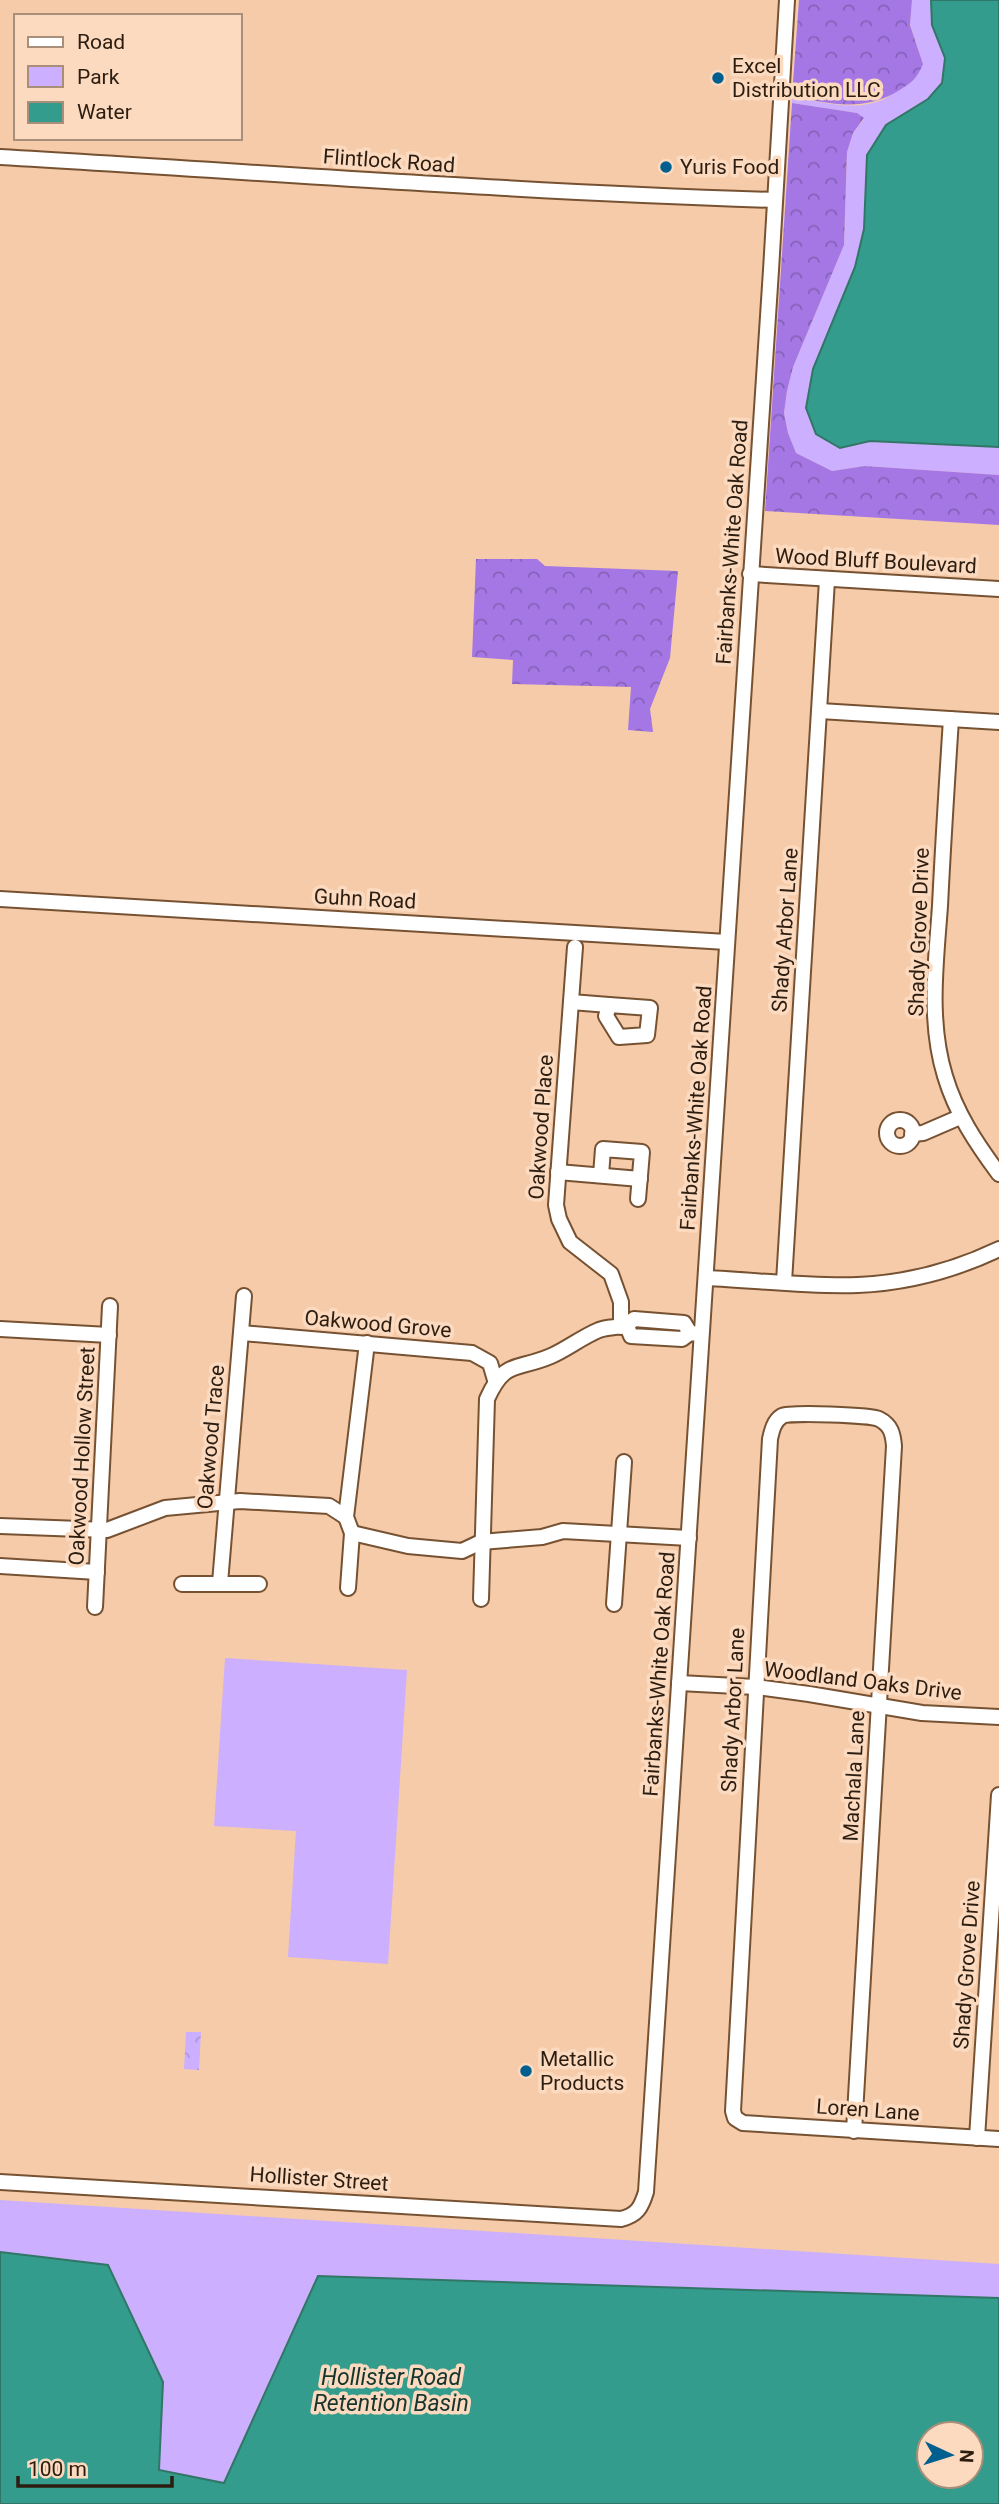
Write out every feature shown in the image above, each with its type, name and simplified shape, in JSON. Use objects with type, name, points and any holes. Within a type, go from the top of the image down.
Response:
[{"type":"street","name":"Fairbanks-White Oak Road","points":[[634,2215],[646,2192],[689,1538],[696,1333],[706,1278],[787,0]]},
{"type":"street","name":"Flintlock Road","points":[[0,157],[472,188],[775,200]]},
{"type":"street","name":"Wood Bluff Boulevard","points":[[750,574],[999,589]]},
{"type":"street","name":"Shady Arbor Lane","points":[[784,1282],[827,580]]},
{"type":"street","points":[[820,711],[999,722]]},
{"type":"street","name":"Shady Grove Drive","points":[[951,719],[934,1006],[938,1048],[944,1074],[960,1116],[999,1174]]},
{"type":"street","name":"Guhn Road","points":[[0,899],[727,942]]},
{"type":"street","name":"Oakwood Place","points":[[575,947],[556,1205],[559,1219],[570,1242],[611,1274],[621,1302],[624,1326]]},
{"type":"street","points":[[571,1002],[609,1005]]},
{"type":"street","points":[[912,1134],[923,1133],[960,1116]]},
{"type":"street","points":[[601,1175],[603,1149],[642,1152],[638,1199]]},
{"type":"street","points":[[558,1172],[640,1179]]},
{"type":"street","points":[[706,1278],[842,1285],[882,1283],[958,1266],[999,1250]]},
{"type":"street","name":"Oakwood Trace","points":[[220,1583],[244,1296]]},
{"type":"street","name":"Oakwood Hollow Street","points":[[95,1607],[110,1306]]},
{"type":"street","points":[[481,1598],[487,1399],[495,1380],[509,1369],[550,1357],[601,1329],[624,1326],[631,1336],[682,1339],[696,1333]]},
{"type":"street","points":[[0,1329],[109,1335]]},
{"type":"street","name":"Oakwood Grove","points":[[242,1333],[472,1353],[490,1363],[495,1380]]},
{"type":"street","points":[[348,1588],[352,1533],[346,1517],[368,1343]]},
{"type":"street","name":"Shady Arbor Lane","points":[[735,2118],[732,2102],[770,1439],[776,1422],[782,1416],[796,1413],[876,1417],[888,1425]]},
{"type":"street","name":"Machala Lane","points":[[853,2131],[894,1446],[888,1425]]},
{"type":"street","points":[[614,1604],[624,1462]]},
{"type":"street","points":[[0,1526],[107,1530],[164,1508],[226,1503],[329,1506],[346,1517]]},
{"type":"street","points":[[352,1533],[427,1549],[462,1550],[481,1542],[542,1537],[563,1531],[689,1538]]},
{"type":"street","points":[[0,1566],[97,1572]]},
{"type":"street","points":[[182,1584],[259,1584]]},
{"type":"street","name":"Woodland Oaks Drive","points":[[679,1683],[756,1687],[922,1713],[999,1717]]},
{"type":"street","name":"Shady Grove Drive","points":[[977,2138],[993,1998],[999,1795]]},
{"type":"street","name":"Loren Lane","points":[[735,2118],[743,2123],[999,2139]]},
{"type":"street","name":"Hollister Street","points":[[0,2182],[621,2219],[634,2215]]},
{"type":"green space","points":[[799,0],[912,0],[910,25],[923,64],[918,74],[898,91],[872,102],[819,102],[792,96]]},
{"type":"green space","points":[[912,0],[999,0],[999,475],[865,466],[832,471],[796,453],[784,413],[793,367],[844,245],[847,152],[853,133],[864,119],[857,113],[792,103],[792,96],[852,106],[875,102],[896,91],[923,64],[910,24]]},
{"type":"green space","points":[[792,103],[857,113],[864,118],[853,133],[847,152],[844,245],[793,367],[787,391],[784,413],[796,453],[832,471],[865,466],[999,475],[999,525],[765,511]]},
{"type":"green space","points":[[476,559],[537,559],[545,566],[678,571],[670,658],[650,709],[653,732],[628,730],[631,687],[512,684],[513,660],[472,657]]},
{"type":"green space","points":[[225,1658],[407,1670],[388,1964],[288,1957],[296,1831],[214,1826]]},
{"type":"green space","points":[[186,2032],[201,2032],[199,2070],[184,2069]]},
{"type":"green space","name":"Hollister Road Retention Basin","points":[[0,2200],[999,2264],[999,2504],[0,2504]]},
{"type":"water","points":[[931,0],[999,0],[999,447],[870,441],[840,448],[816,434],[806,408],[813,369],[855,267],[864,229],[867,155],[886,125],[928,99],[942,83],[945,58],[932,25]]},
{"type":"water","name":"Hollister Road Retention Basin","points":[[0,2252],[108,2265],[163,2382],[159,2470],[224,2483],[318,2276],[999,2298],[999,2504],[0,2504]]},
{"type":"place","name":"Excel Distribution LLC","points":[[718,78]]},
{"type":"place","name":"Yuris Food","points":[[666,167]]},
{"type":"place","name":"Metallic Products","points":[[526,2071]]}]
